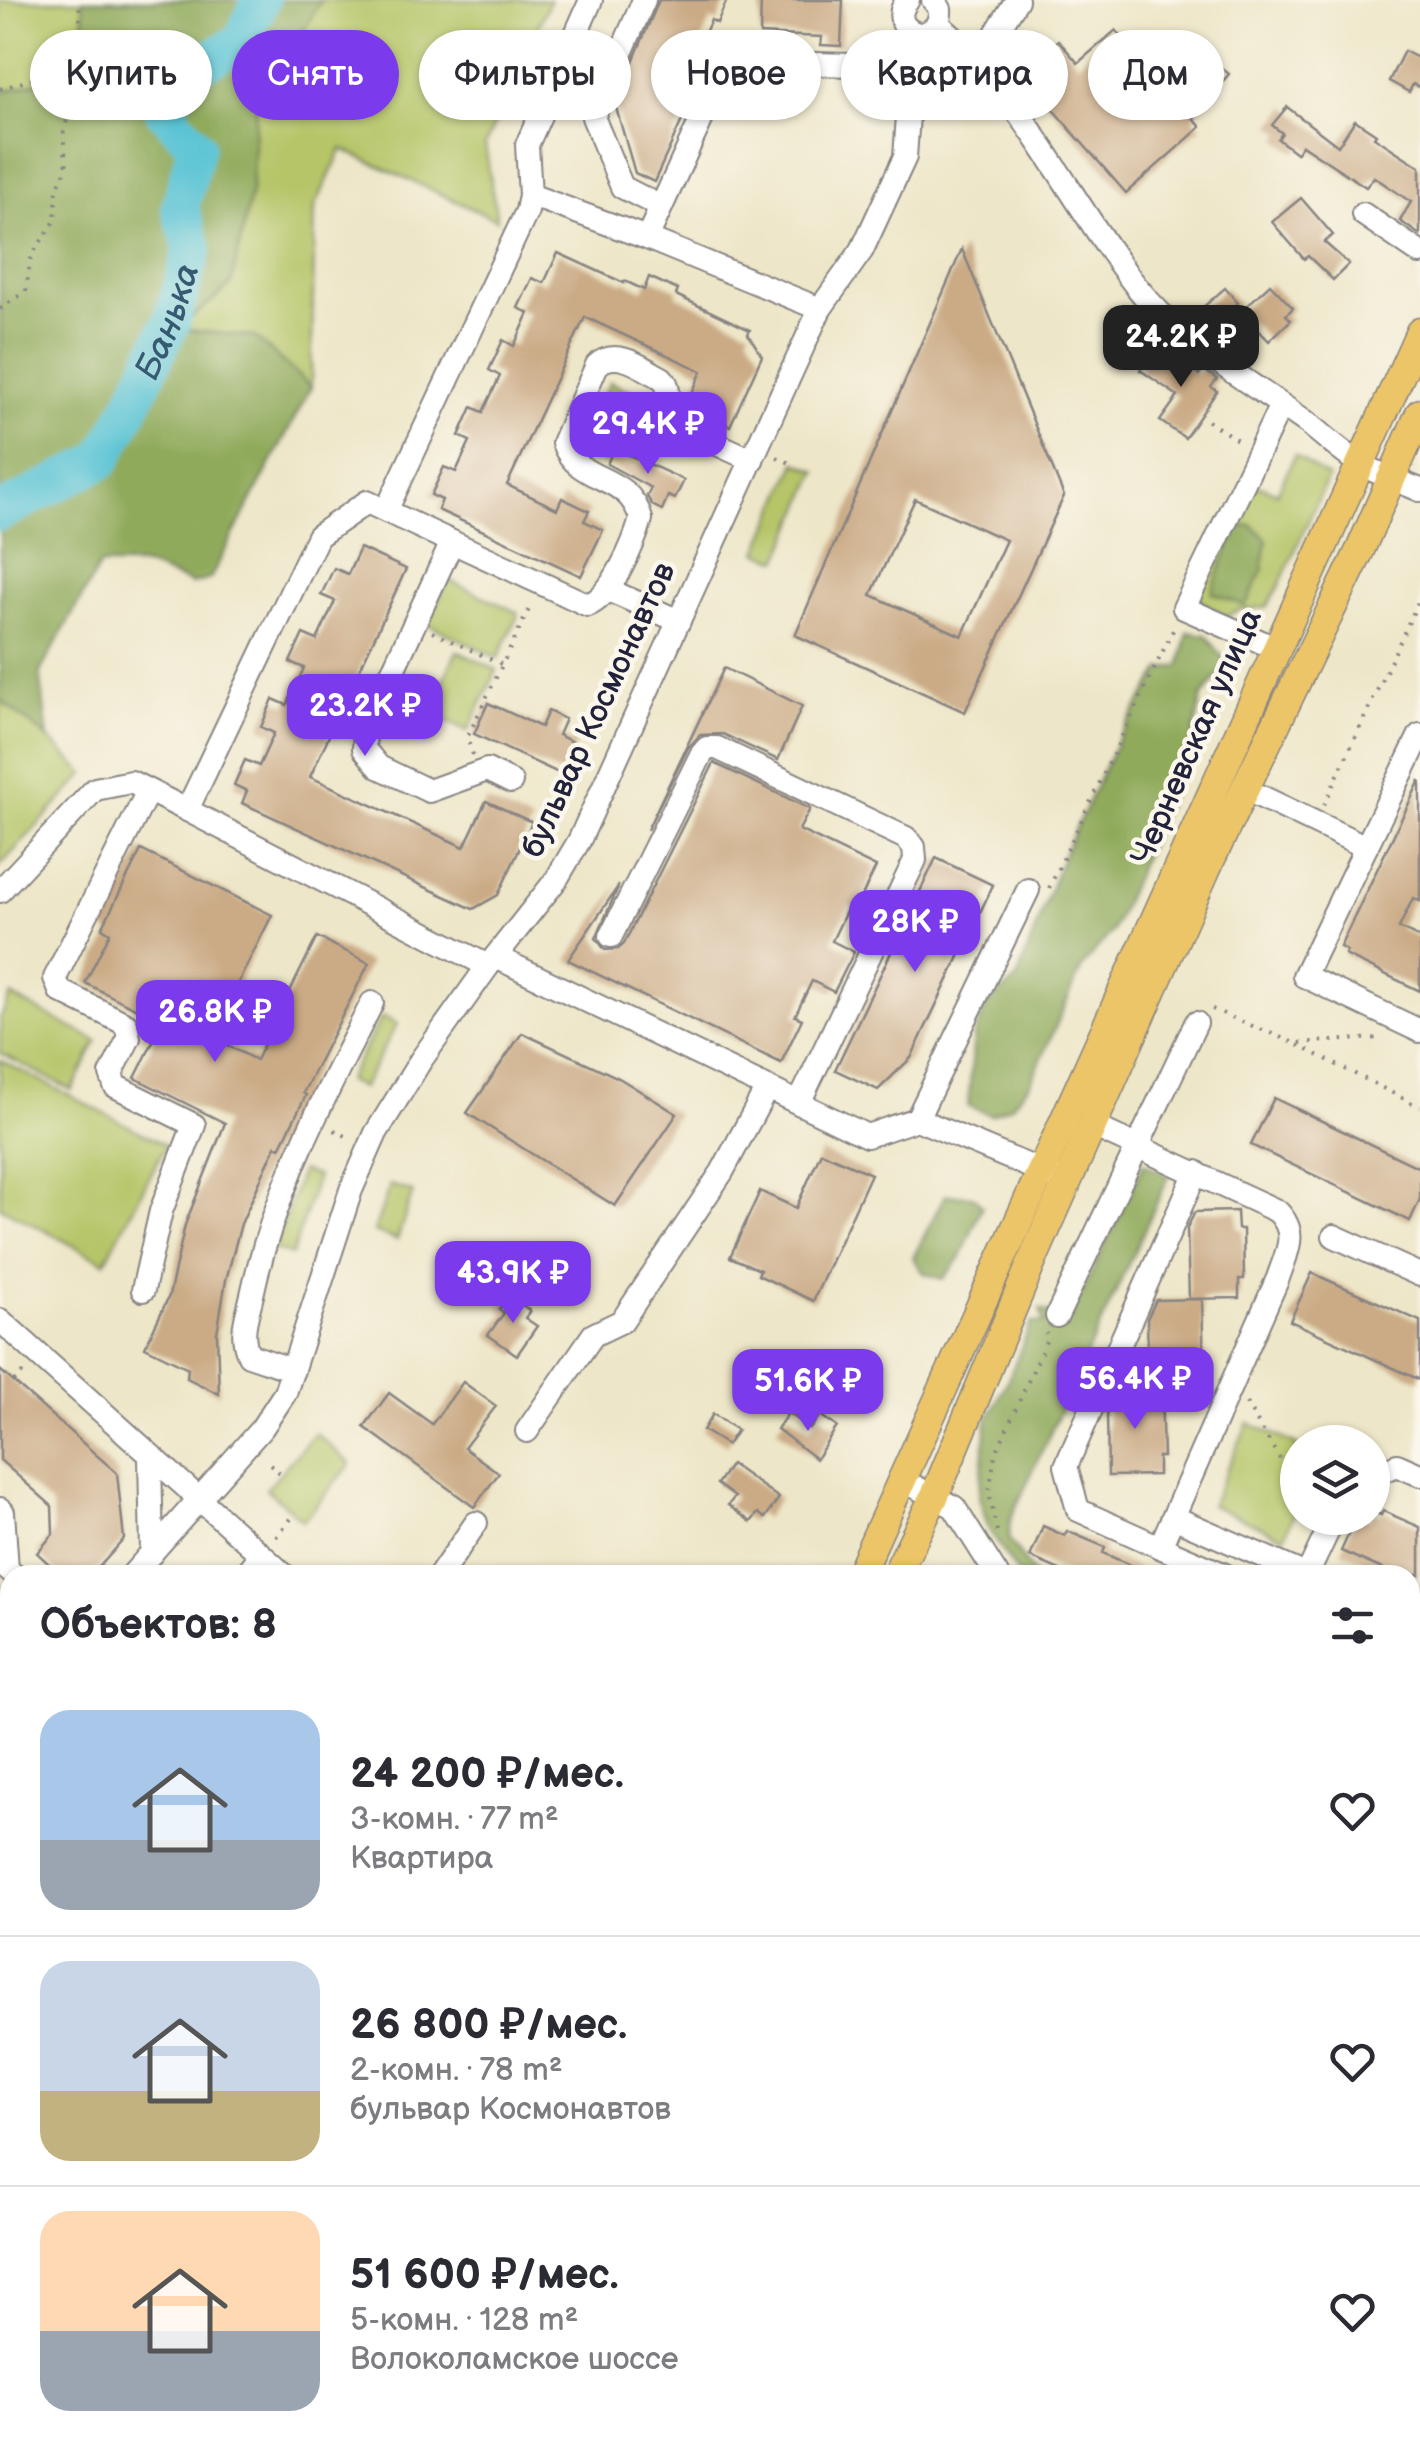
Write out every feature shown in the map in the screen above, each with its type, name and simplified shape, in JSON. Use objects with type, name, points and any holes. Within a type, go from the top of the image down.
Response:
[{"type":"main road","name":"Черневская улица","points":[[1054,1176],[1275,648],[1420,332]]},
{"type":"main road","name":"Черневская улица","points":[[1054,1176],[1093,1126],[1208,865],[1420,413]]},
{"type":"main road","points":[[863,1565],[1054,1176]]},
{"type":"main road","points":[[901,1565],[934,1495],[1054,1176]]},
{"type":"street","points":[[386,511],[528,212],[526,145],[591,0]]},
{"type":"street","points":[[644,0],[593,117],[622,186],[661,208]]},
{"type":"street","name":"бульвар Космонавтов","points":[[908,0],[901,12],[902,20],[912,30]]},
{"type":"street","points":[[931,30],[938,24],[940,9],[934,0]]},
{"type":"street","points":[[998,30],[1017,0]]},
{"type":"street","points":[[938,24],[945,30]]},
{"type":"street","points":[[647,238],[723,72],[746,62],[841,65]]},
{"type":"street","name":"бульвар Космонавтов","points":[[141,1565],[262,1428],[286,1393],[351,1190],[376,1133],[422,1060],[556,880],[579,841],[820,310],[862,250],[904,157],[907,120]]},
{"type":"street","points":[[1022,120],[1071,188],[1106,246],[1163,315],[1360,464],[1420,490]]},
{"type":"street","points":[[530,195],[647,238],[820,310]]},
{"type":"street","points":[[1363,214],[1420,253]]},
{"type":"street","points":[[187,810],[318,536],[367,502],[588,605],[599,601],[608,590],[638,529],[639,511],[634,499],[622,488],[575,464],[563,443],[598,364],[606,357],[616,356],[662,378],[669,393],[662,416],[752,460]]},
{"type":"street","points":[[1275,648],[1184,608],[1281,405]]},
{"type":"street","points":[[452,542],[365,731],[364,750],[378,767],[429,791],[488,770],[511,782]]},
{"type":"street","points":[[608,590],[679,622]]},
{"type":"street","points":[[1420,735],[1304,976],[1420,1031]]},
{"type":"street","points":[[611,936],[700,755],[707,748],[733,756],[906,838],[914,847],[915,860],[799,1103]]},
{"type":"street","points":[[0,891],[95,789],[131,782],[492,961],[867,1136],[917,1119],[1054,1176]]},
{"type":"street","points":[[1245,789],[1366,846]]},
{"type":"street","points":[[143,1290],[161,1211],[194,1125],[115,1086],[111,1074],[129,1038],[126,1024],[60,991],[55,978],[148,791]]},
{"type":"street","points":[[917,1119],[1038,890]]},
{"type":"street","points":[[293,1370],[249,1355],[242,1341],[281,1190],[372,1003]]},
{"type":"street","points":[[1058,1316],[1198,1014]]},
{"type":"street","points":[[527,1431],[593,1335],[622,1321],[722,1172],[767,1088]]},
{"type":"street","points":[[1093,1126],[1277,1211],[1288,1222],[1291,1238],[1278,1278],[1160,1547]]},
{"type":"street","points":[[1196,1172],[1066,1466],[1078,1510],[1201,1565]]},
{"type":"street","points":[[1334,1236],[1420,1276]]},
{"type":"street","points":[[0,1320],[199,1499],[267,1548],[278,1565]]},
{"type":"street","points":[[150,1457],[152,1553]]},
{"type":"street","points":[[1390,1468],[1397,1465],[1420,1475]]},
{"type":"street","points":[[902,1480],[954,1506],[991,1565]]},
{"type":"street","points":[[0,1509],[6,1565]]},
{"type":"street","points":[[1173,1518],[1283,1565]]},
{"type":"street","points":[[447,1565],[476,1523]]},
{"type":"street","points":[[1312,1565],[1326,1535]]},
{"type":"street","points":[[253,1565],[267,1548]]},
{"type":"path","points":[[79,0],[80,30]]},
{"type":"path","points":[[0,88],[30,79]]},
{"type":"path","points":[[0,309],[26,291],[31,256],[55,221],[56,190],[67,168],[63,135],[67,120]]},
{"type":"path","points":[[1208,421],[1257,453]]},
{"type":"path","points":[[479,773],[467,738],[542,584]]},
{"type":"path","points":[[1316,822],[1420,598]]},
{"type":"path","points":[[1038,890],[1184,608]]},
{"type":"path","points":[[414,624],[502,664]]},
{"type":"path","points":[[1198,1014],[1294,1043],[1420,1107]]},
{"type":"path","points":[[1294,1043],[1384,1038]]},
{"type":"path","points":[[312,1120],[354,1140],[358,1133]]},
{"type":"path","points":[[1233,1382],[1280,1459]]},
{"type":"path","points":[[270,1464],[280,1473]]},
{"type":"path","points":[[267,1548],[295,1514]]},
{"type":"green space","points":[[0,0],[83,0],[84,30],[30,30],[30,84],[0,93]]},
{"type":"green space","points":[[83,0],[321,0],[304,30],[232,30],[232,120],[256,120],[251,192],[231,285],[178,329],[255,337],[311,387],[210,579],[192,584],[146,565],[100,565],[40,672],[48,738],[0,700],[0,93],[30,84],[30,120],[212,120],[212,30],[84,30]]},
{"type":"green space","points":[[137,0],[198,30],[147,30]]},
{"type":"green space","points":[[321,0],[550,0],[537,30],[419,30],[419,120],[496,120],[485,145],[497,220],[342,149],[315,207],[311,387],[254,337],[177,330],[230,285],[176,120],[212,120],[212,37],[232,47],[232,120],[399,120],[399,30],[304,30]]},
{"type":"green space","points":[[610,382],[632,392],[644,432],[637,447],[617,437],[605,463],[585,454],[582,444]]},
{"type":"green space","points":[[1295,455],[1328,478],[1266,607],[1239,610],[1227,616],[1195,599],[1253,487],[1277,493]]},
{"type":"green space","points":[[796,462],[817,471],[779,560],[758,552]]},
{"type":"green space","points":[[1252,525],[1267,540],[1262,572],[1245,606],[1212,593],[1237,532],[1241,526]]},
{"type":"green space","points":[[448,580],[519,613],[498,658],[427,624]]},
{"type":"green space","points":[[1188,632],[1206,635],[1227,663],[1202,697],[1190,749],[1112,931],[1082,967],[1031,1082],[1012,1105],[991,1115],[968,1106],[974,1036],[986,1006],[1017,979],[1062,857],[1118,739],[1162,669],[1180,666]]},
{"type":"green space","points":[[457,651],[497,670],[468,731],[428,712]]},
{"type":"green space","points":[[0,700],[85,774],[0,866]]},
{"type":"green space","points":[[11,996],[97,1041],[72,1090],[0,1053],[0,1018]]},
{"type":"green space","points":[[382,1016],[397,1024],[362,1088],[347,1081]]},
{"type":"green space","points":[[0,1060],[166,1145],[105,1262],[0,1207]]},
{"type":"green space","points":[[1144,1163],[1169,1176],[1010,1520],[1009,1539],[1027,1565],[1012,1565],[989,1530],[979,1497],[987,1421],[1031,1323],[1044,1323],[1040,1310],[1069,1320]]},
{"type":"green space","points":[[301,1171],[317,1176],[292,1255],[274,1249]]},
{"type":"green space","points":[[390,1185],[413,1192],[397,1240],[374,1232]]},
{"type":"green space","points":[[945,1195],[973,1196],[982,1206],[961,1257],[943,1279],[924,1273],[913,1258]]},
{"type":"green space","points":[[1248,1423],[1280,1437],[1280,1535],[1284,1537],[1211,1505]]},
{"type":"green space","points":[[315,1433],[351,1464],[303,1521],[266,1489]]},
{"type":"building","points":[[659,0],[727,0],[717,23],[711,20],[706,30],[651,30],[651,120],[682,120],[654,182],[635,173],[620,120],[631,120],[631,66]]},
{"type":"building","points":[[761,0],[843,0],[841,46],[821,45],[821,30],[760,30]]},
{"type":"building","points":[[1404,51],[1420,59],[1420,87],[1413,84],[1409,92],[1389,81]]},
{"type":"building","points":[[1068,52],[1078,63],[1088,54],[1088,120],[1195,120],[1201,127],[1126,193],[1062,120],[1068,120]]},
{"type":"building","points":[[1287,107],[1338,146],[1355,120],[1420,167],[1420,235],[1400,221],[1411,202],[1374,177],[1366,187],[1302,145],[1296,153],[1278,139],[1282,133],[1272,125]]},
{"type":"building","points":[[1301,198],[1333,235],[1324,242],[1349,264],[1333,280],[1308,256],[1304,259],[1272,222]]},
{"type":"building","points":[[962,249],[1064,496],[965,712],[795,635]],"holes":[[[915,499],[1006,540],[962,636],[871,595]]]},
{"type":"building","points":[[558,253],[644,290],[649,277],[678,290],[676,295],[750,330],[748,334],[762,356],[730,426],[686,406],[702,371],[585,317],[507,485],[557,509],[562,498],[589,511],[584,521],[603,530],[581,576],[438,510],[442,500],[431,495],[444,467],[456,472],[470,441],[459,436],[472,407],[483,412],[500,376],[489,370],[503,340],[514,346],[529,313],[518,308],[532,278],[544,283]]},
{"type":"building","points":[[1270,284],[1293,308],[1286,315],[1291,320],[1269,341],[1241,311]]},
{"type":"building","points":[[1225,288],[1238,303],[1215,323],[1202,308]]},
{"type":"building","points":[[1156,346],[1199,375],[1203,369],[1217,379],[1211,387],[1217,391],[1185,438],[1160,421],[1178,396],[1140,370]]},
{"type":"building","points":[[614,448],[684,480],[675,499],[668,496],[662,510],[652,505],[647,496],[651,488],[607,464]]},
{"type":"building","points":[[360,548],[406,569],[310,777],[464,847],[486,801],[532,822],[498,895],[473,909],[242,803],[247,791],[234,785],[245,760],[259,766],[274,733],[261,727],[273,699],[287,705],[304,668],[290,662],[303,634],[317,640],[335,601],[321,595],[334,568],[348,574]]},
{"type":"building","points":[[724,668],[802,706],[778,760],[723,734],[700,735],[688,748],[647,830]]},
{"type":"building","points":[[488,703],[541,727],[548,711],[565,719],[558,735],[577,744],[563,775],[474,734]]},
{"type":"building","points":[[714,763],[810,809],[799,830],[876,867],[856,908],[849,905],[832,941],[854,952],[834,992],[812,981],[795,1016],[802,1019],[781,1063],[568,960],[619,885],[596,938],[605,950],[624,944]]},
{"type":"building","points":[[1420,780],[1420,901],[1413,898],[1399,928],[1420,938],[1420,991],[1345,955],[1347,951],[1340,947]]},
{"type":"building","points":[[141,850],[272,915],[211,1037],[256,1060],[317,937],[369,963],[241,1224],[217,1333],[219,1394],[187,1378],[188,1368],[145,1347],[169,1296],[185,1225],[225,1123],[135,1078],[163,1022],[85,983],[110,933],[102,928]]},
{"type":"building","points":[[936,858],[993,885],[911,1058],[878,1090],[835,1070]]},
{"type":"building","points":[[522,1033],[619,1078],[677,1114],[615,1206],[467,1113]]},
{"type":"building","points":[[1274,1098],[1420,1168],[1420,1199],[1410,1221],[1251,1145]]},
{"type":"building","points":[[821,1152],[871,1174],[813,1301],[730,1257],[760,1191],[796,1208]]},
{"type":"building","points":[[1237,1211],[1238,1229],[1243,1229],[1244,1279],[1239,1279],[1239,1298],[1189,1299],[1187,1228],[1195,1212]]},
{"type":"building","points":[[553,1246],[579,1264],[565,1284],[539,1267]]},
{"type":"building","points":[[1312,1273],[1420,1321],[1420,1380],[1290,1321]]},
{"type":"building","points":[[509,1295],[530,1311],[525,1318],[537,1326],[517,1355],[488,1335],[504,1313],[499,1309]]},
{"type":"building","points":[[1202,1299],[1204,1368],[1199,1368],[1199,1387],[1149,1388],[1147,1319],[1156,1300]]},
{"type":"building","points":[[0,1370],[117,1473],[124,1539],[101,1565],[50,1565],[37,1553],[53,1534],[52,1506],[0,1460]]},
{"type":"building","points":[[463,1382],[496,1406],[464,1448],[499,1473],[474,1507],[364,1427],[389,1393],[432,1424]]},
{"type":"building","points":[[1161,1388],[1163,1457],[1158,1457],[1158,1475],[1108,1476],[1107,1411],[1116,1389]]},
{"type":"building","points":[[788,1413],[810,1429],[820,1415],[837,1427],[816,1459],[777,1429]]},
{"type":"building","points":[[713,1414],[737,1430],[727,1445],[703,1430]]},
{"type":"building","points":[[731,1464],[779,1498],[765,1518],[758,1513],[751,1522],[728,1505],[735,1497],[717,1484]]},
{"type":"building","points":[[1390,1514],[1420,1527],[1420,1565],[1373,1565],[1341,1551],[1348,1535],[1390,1535]]},
{"type":"building","points":[[1043,1526],[1105,1547],[1103,1553],[1130,1565],[1048,1565],[1030,1557]]},
{"type":"waterway","name":"Банька","points":[[0,512],[102,460],[131,407],[171,323],[193,249],[180,208],[196,146],[164,111],[190,70],[241,42],[261,0]]}]
